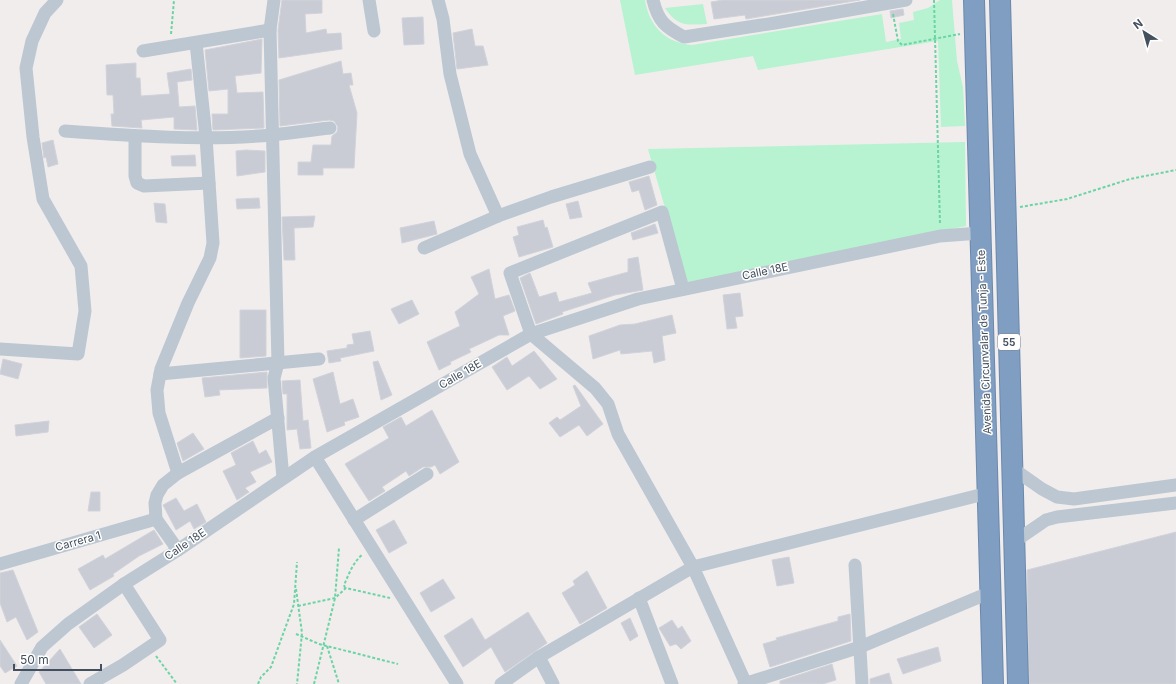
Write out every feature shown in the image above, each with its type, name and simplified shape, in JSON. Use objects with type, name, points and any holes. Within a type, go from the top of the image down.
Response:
[{"type":"highway","name":"Avenida Circunvalar de Tunja - Este","points":[[974,0],[994,684]]},
{"type":"highway","name":"55","points":[[1000,0],[1018,684]]},
{"type":"street","points":[[0,349],[78,354],[80,347],[85,311],[81,266],[43,199],[33,137],[26,68],[32,41],[45,13],[57,0]]},
{"type":"street","points":[[274,0],[270,30],[278,363],[274,378],[283,478]]},
{"type":"street","points":[[369,0],[374,31]]},
{"type":"street","points":[[438,0],[443,19],[450,74],[470,154],[498,216]]},
{"type":"street","points":[[653,0],[656,14],[662,23],[684,37],[890,4],[906,0]]},
{"type":"street","points":[[143,51],[196,44],[270,30]]},
{"type":"street","points":[[178,473],[159,413],[157,390],[160,374],[188,303],[210,258],[213,243],[206,137],[196,44]]},
{"type":"street","points":[[65,132],[135,136],[206,137],[272,135],[330,128]]},
{"type":"street","points":[[135,136],[135,176],[137,183],[144,186],[209,183]]},
{"type":"street","points":[[424,248],[498,216],[551,197],[650,167]]},
{"type":"street","points":[[683,289],[662,212],[510,273],[531,334],[595,388],[608,404],[618,434],[694,567],[745,684],[860,647],[991,592]]},
{"type":"street","name":"Calle 18E","points":[[21,684],[42,647],[68,624],[124,584],[178,550],[315,457],[531,334],[638,299],[940,236],[980,233]]},
{"type":"street","points":[[160,374],[319,359]]},
{"type":"street","points":[[178,550],[156,519],[157,495],[163,485],[178,473],[278,418]]},
{"type":"street","points":[[315,457],[457,684]]},
{"type":"street","points":[[1012,468],[1042,489],[1057,497],[1074,499],[1176,485]]},
{"type":"street","points":[[354,520],[427,474]]},
{"type":"street","points":[[1157,487],[1159,505]]},
{"type":"street","points":[[501,684],[540,657],[694,567],[988,493]]},
{"type":"street","points":[[1014,542],[1046,520],[1176,502]]},
{"type":"street","name":"Carrera 1","points":[[0,564],[156,519]]},
{"type":"street","points":[[855,565],[862,684]]},
{"type":"street","points":[[90,684],[154,644],[124,584]]},
{"type":"street","points":[[639,598],[672,684]]},
{"type":"street","points":[[540,657],[553,684]]},
{"type":"path","points":[[174,0],[171,21],[171,39],[175,47]]},
{"type":"path","points":[[934,0],[940,236]]},
{"type":"path","points":[[890,4],[898,41],[902,45],[975,32]]},
{"type":"path","points":[[1005,210],[1067,199],[1130,179],[1176,170]]},
{"type":"path","points":[[346,588],[344,585],[357,559],[371,547]]},
{"type":"path","points":[[314,684],[335,598],[338,548]]},
{"type":"path","points":[[258,684],[261,677],[271,667],[294,604],[297,562]]},
{"type":"path","points":[[295,584],[302,637],[297,684]]},
{"type":"path","points":[[346,588],[390,598],[402,597]]},
{"type":"path","points":[[298,606],[335,598],[346,588]]},
{"type":"path","points":[[296,634],[323,645],[398,664]]},
{"type":"path","points":[[154,644],[177,684]]},
{"type":"path","points":[[327,646],[339,684]]},
{"type":"green space","points":[[620,0],[645,0],[650,18],[660,32],[674,41],[692,45],[882,14],[886,42],[901,39],[899,23],[914,20],[913,12],[928,8],[940,0],[952,0],[957,61],[963,87],[965,126],[941,127],[938,41],[758,70],[753,56],[635,75]]},
{"type":"green space","points":[[703,4],[707,24],[683,24],[674,19],[665,8]]},
{"type":"green space","points":[[965,142],[966,226],[687,284],[648,149]]},
{"type":"building","points":[[282,0],[322,0],[322,13],[305,14],[306,33],[326,29],[327,34],[341,33],[342,49],[279,58],[278,30]]},
{"type":"building","points":[[723,0],[860,0],[746,19],[745,15],[714,19],[711,2]]},
{"type":"building","points":[[903,9],[904,15],[891,18],[890,11]]},
{"type":"building","points":[[423,17],[424,44],[404,45],[402,18]]},
{"type":"building","points":[[472,29],[475,46],[483,46],[488,65],[457,69],[453,33]]},
{"type":"building","points":[[262,39],[261,73],[235,76],[237,93],[263,92],[264,128],[213,130],[212,114],[228,114],[228,89],[209,91],[205,50]]},
{"type":"building","points":[[341,61],[343,74],[351,73],[353,85],[349,85],[357,113],[354,168],[323,168],[323,175],[298,175],[298,162],[311,162],[313,145],[331,145],[332,136],[337,132],[338,127],[334,121],[329,120],[280,126],[279,80]]},
{"type":"building","points":[[136,63],[136,78],[140,78],[141,96],[170,94],[167,73],[191,69],[192,80],[177,82],[179,107],[195,106],[197,130],[174,129],[174,117],[141,120],[142,128],[112,126],[111,114],[114,114],[113,95],[107,95],[106,65]]},
{"type":"building","points":[[53,140],[58,164],[48,167],[46,157],[44,158],[42,143]]},
{"type":"building","points":[[236,151],[265,151],[265,172],[237,176]]},
{"type":"building","points":[[195,155],[196,166],[172,166],[171,156]]},
{"type":"building","points":[[649,176],[657,205],[645,210],[639,190],[632,192],[629,182]]},
{"type":"building","points":[[259,198],[260,208],[237,209],[236,199]]},
{"type":"building","points":[[578,201],[582,217],[570,219],[566,204]]},
{"type":"building","points":[[154,203],[165,204],[167,223],[156,222]]},
{"type":"building","points":[[315,216],[313,227],[294,228],[295,260],[284,260],[282,217]]},
{"type":"building","points":[[543,220],[545,228],[547,227],[553,247],[519,257],[513,237],[519,235],[517,227]]},
{"type":"building","points":[[434,221],[437,234],[402,243],[400,228]]},
{"type":"building","points":[[655,224],[658,233],[633,240],[631,233]]},
{"type":"building","points":[[638,257],[643,290],[615,295],[562,312],[563,314],[536,324],[520,278],[530,273],[539,297],[556,292],[559,302],[592,293],[588,283],[628,272],[628,259]]},
{"type":"building","points":[[489,269],[495,299],[509,295],[515,311],[503,316],[509,335],[499,335],[469,349],[471,352],[450,362],[451,364],[439,370],[427,342],[460,326],[455,312],[479,294],[471,277]]},
{"type":"building","points":[[740,293],[743,316],[735,317],[737,328],[727,329],[723,295]]},
{"type":"building","points":[[412,300],[419,314],[399,324],[391,309]]},
{"type":"building","points":[[240,310],[266,310],[266,356],[240,358]]},
{"type":"building","points":[[672,315],[676,333],[662,336],[665,360],[654,363],[652,351],[621,354],[620,350],[593,359],[589,336],[620,325],[635,324]]},
{"type":"building","points":[[370,331],[374,351],[340,358],[341,361],[329,363],[327,351],[347,348],[347,345],[354,344],[352,334]]},
{"type":"building","points":[[534,351],[557,379],[540,389],[529,376],[507,390],[492,367],[507,357],[512,366]]},
{"type":"building","points":[[3,359],[22,364],[18,379],[0,374]]},
{"type":"building","points":[[378,361],[392,395],[381,400],[373,362]]},
{"type":"building","points":[[267,372],[267,388],[219,390],[220,395],[205,397],[202,378]]},
{"type":"building","points":[[333,372],[340,404],[353,399],[359,417],[344,422],[345,425],[327,432],[313,379]]},
{"type":"building","points":[[300,380],[303,421],[308,420],[311,448],[300,449],[297,429],[287,430],[287,394],[283,394],[282,381]]},
{"type":"building","points":[[575,385],[603,424],[587,436],[579,425],[560,437],[549,423],[557,417],[560,420],[581,406],[573,386]]},
{"type":"building","points":[[432,410],[459,462],[440,474],[435,465],[431,467],[423,467],[409,476],[406,471],[382,487],[385,491],[369,501],[345,464],[389,438],[383,427],[401,417],[406,426]]},
{"type":"building","points":[[49,421],[48,432],[16,436],[15,425]]},
{"type":"building","points":[[193,433],[204,449],[183,461],[177,443]]},
{"type":"building","points":[[253,441],[259,454],[266,450],[272,462],[250,472],[256,482],[245,488],[249,492],[237,500],[223,471],[236,465],[231,453]]},
{"type":"building","points":[[91,492],[100,492],[100,511],[88,511]]},
{"type":"building","points":[[176,498],[184,511],[197,504],[206,522],[194,529],[190,521],[176,530],[163,505]]},
{"type":"building","points":[[394,520],[407,543],[389,553],[376,530]]},
{"type":"building","points":[[154,530],[163,544],[139,556],[113,574],[114,576],[90,590],[78,569],[103,555],[105,559]]},
{"type":"building","points":[[1176,532],[1176,684],[1029,684],[1027,570]]},
{"type":"building","points":[[789,557],[794,583],[777,586],[772,560]]},
{"type":"building","points":[[13,570],[38,632],[27,640],[16,617],[7,622],[0,603],[0,573]]},
{"type":"building","points":[[587,571],[607,608],[580,624],[562,593],[575,585],[573,581]]},
{"type":"building","points":[[443,579],[455,598],[431,612],[420,593]]},
{"type":"building","points":[[528,612],[547,643],[505,672],[491,647],[463,667],[444,636],[472,618],[485,640]]},
{"type":"building","points":[[97,614],[112,635],[94,648],[79,627]]},
{"type":"building","points":[[850,614],[851,641],[770,667],[763,644],[777,640],[776,638],[838,621],[838,617]]},
{"type":"building","points":[[630,618],[638,636],[630,641],[621,623]]},
{"type":"building","points":[[672,620],[678,629],[682,626],[691,641],[681,649],[676,644],[670,646],[659,628]]},
{"type":"building","points":[[0,640],[17,666],[5,673],[0,666]]},
{"type":"building","points":[[938,647],[941,661],[903,674],[897,659]]},
{"type":"building","points":[[60,649],[81,684],[46,684],[39,672]]},
{"type":"building","points":[[832,664],[836,680],[823,684],[780,684],[780,681]]},
{"type":"building","points":[[889,673],[892,684],[870,684],[870,679]]}]
